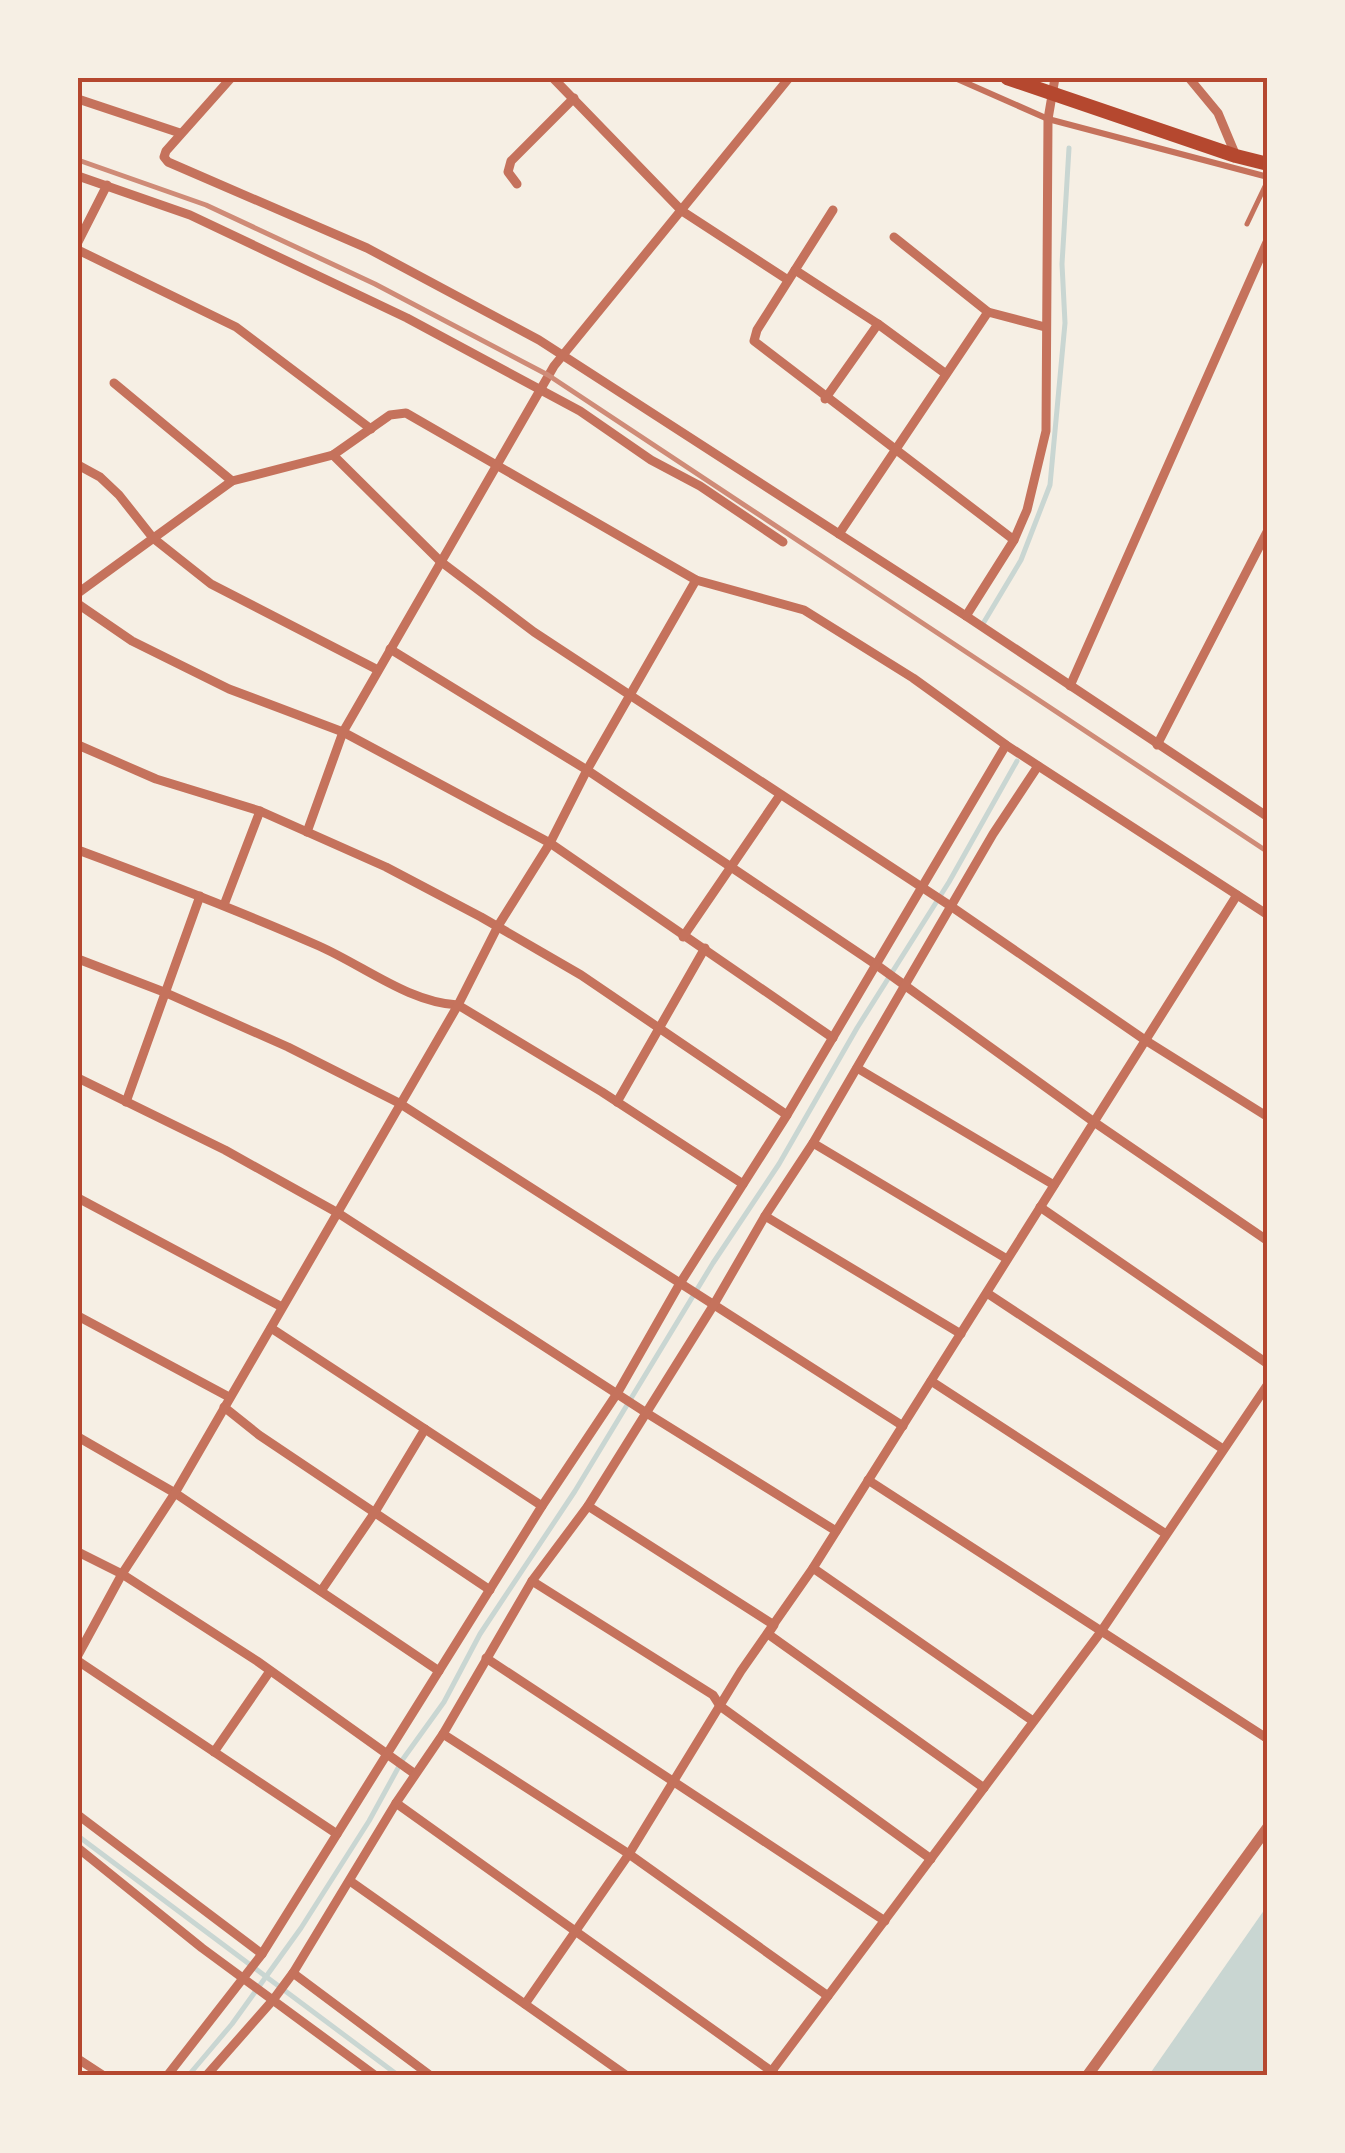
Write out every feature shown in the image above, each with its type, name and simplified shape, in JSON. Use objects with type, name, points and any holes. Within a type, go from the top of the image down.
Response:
[{"type":"main road","points":[[1006,78],[1268,164]]},
{"type":"street","points":[[231,78],[180,134],[164,157],[168,162],[452,291],[839,534],[1268,817]]},
{"type":"street","points":[[553,78],[682,211],[788,280]]},
{"type":"street","points":[[307,832],[342,732],[559,359],[789,78]]},
{"type":"street","points":[[956,78],[1048,119],[1268,178]]},
{"type":"street","points":[[966,616],[1014,540],[1027,510],[1046,431],[1048,119],[1055,78]]},
{"type":"street","points":[[1189,78],[1218,113],[1236,156]]},
{"type":"street","points":[[517,184],[508,172],[511,161],[574,98]]},
{"type":"street","points":[[78,99],[180,134]]},
{"type":"street","points":[[78,176],[190,215],[328,278],[580,411],[783,542]]},
{"type":"street","points":[[106,185],[78,246],[236,327],[370,428]]},
{"type":"street","points":[[833,210],[757,330],[754,341],[1014,540]]},
{"type":"street","points":[[894,237],[988,312],[1045,327]]},
{"type":"street","points":[[1070,686],[1268,240]]},
{"type":"street","points":[[795,270],[946,374]]},
{"type":"street","points":[[839,534],[988,312]]},
{"type":"street","points":[[825,398],[878,324]]},
{"type":"street","points":[[114,383],[232,481]]},
{"type":"street","points":[[78,594],[232,481],[333,455],[390,415],[406,413],[696,580],[804,610],[913,678],[1006,745],[1268,916]]},
{"type":"street","points":[[333,455],[440,561],[534,632],[949,905],[1145,1040],[1268,1117]]},
{"type":"street","points":[[78,465],[100,477],[119,494],[153,538],[211,584],[378,670]]},
{"type":"street","points":[[1157,744],[1268,530]]},
{"type":"street","points":[[337,1834],[78,1658],[122,1574],[175,1492],[458,1005],[498,926],[550,843],[587,770],[696,580]]},
{"type":"street","points":[[78,604],[132,640],[230,689],[342,732],[550,843],[834,1038]]},
{"type":"street","points":[[390,649],[587,770],[877,966],[1268,1241]]},
{"type":"street","points":[[78,745],[156,779],[260,810],[386,867],[581,975],[788,1116]]},
{"type":"street","points":[[167,2076],[245,1980],[389,1758],[542,1506],[621,1394],[743,1184],[925,890],[1006,745]]},
{"type":"street","points":[[206,2076],[291,1976],[413,1773],[443,1734],[532,1581],[588,1506],[643,1411],[813,1142],[901,984],[1038,766]]},
{"type":"street","points":[[684,937],[780,795]]},
{"type":"street","points":[[224,905],[260,810]]},
{"type":"street","points":[[78,850],[224,905],[346,958],[434,1004],[458,1005],[743,1184]]},
{"type":"street","points":[[526,2004],[629,1854],[720,1706],[813,1568],[1237,895]]},
{"type":"street","points":[[126,1102],[200,896]]},
{"type":"street","points":[[617,1102],[704,948]]},
{"type":"street","points":[[78,959],[164,992],[288,1048],[399,1104],[903,1426]]},
{"type":"street","points":[[857,1068],[1054,1185]]},
{"type":"street","points":[[78,1078],[225,1150],[338,1213],[836,1531]]},
{"type":"street","points":[[813,1142],[1008,1260]]},
{"type":"street","points":[[78,1198],[282,1308]]},
{"type":"street","points":[[1040,1207],[1268,1364]]},
{"type":"street","points":[[765,1216],[961,1334]]},
{"type":"street","points":[[987,1292],[1223,1449]]},
{"type":"street","points":[[78,1316],[226,1402],[258,1434],[490,1590]]},
{"type":"street","points":[[271,1328],[542,1506]]},
{"type":"street","points":[[931,1382],[1166,1534]]},
{"type":"street","points":[[396,1803],[772,2074],[1100,1632],[1268,1384]]},
{"type":"street","points":[[321,1591],[424,1430]]},
{"type":"street","points":[[78,1437],[175,1492],[440,1671]]},
{"type":"street","points":[[868,1480],[1268,1739]]},
{"type":"street","points":[[588,1506],[771,1629],[984,1788]]},
{"type":"street","points":[[78,1552],[122,1574],[270,1671],[413,1773]]},
{"type":"street","points":[[813,1568],[1033,1721]]},
{"type":"street","points":[[532,1581],[713,1695],[720,1706],[931,1859]]},
{"type":"street","points":[[486,1658],[884,1921]]},
{"type":"street","points":[[214,1752],[270,1671]]},
{"type":"street","points":[[443,1734],[629,1854],[828,1996]]},
{"type":"street","points":[[78,1815],[261,1955]]},
{"type":"street","points":[[1088,2076],[1268,1827]]},
{"type":"street","points":[[78,1848],[245,1980],[376,2076]]},
{"type":"street","points":[[350,1881],[627,2076]]},
{"type":"street","points":[[291,1976],[306,1982],[431,2076]]},
{"type":"street","points":[[78,2059],[104,2076]]},
{"type":"lane","points":[[1247,224],[1268,178]]},
{"type":"shaded area","points":[[1267,1906],[1267,2075],[1149,2075]]},
{"type":"waterway","points":[[981,627],[1021,560],[1050,485],[1065,323],[1062,264],[1069,148]]},
{"type":"waterway","points":[[188,2076],[232,2024],[301,1928],[369,1821],[403,1759],[444,1702],[480,1634],[575,1491],[713,1263],[779,1164],[1017,761]]},
{"type":"waterway","points":[[78,1836],[399,2076]]},
{"type":"railway","points":[[78,160],[206,205],[375,284],[548,375],[1268,852]]}]
